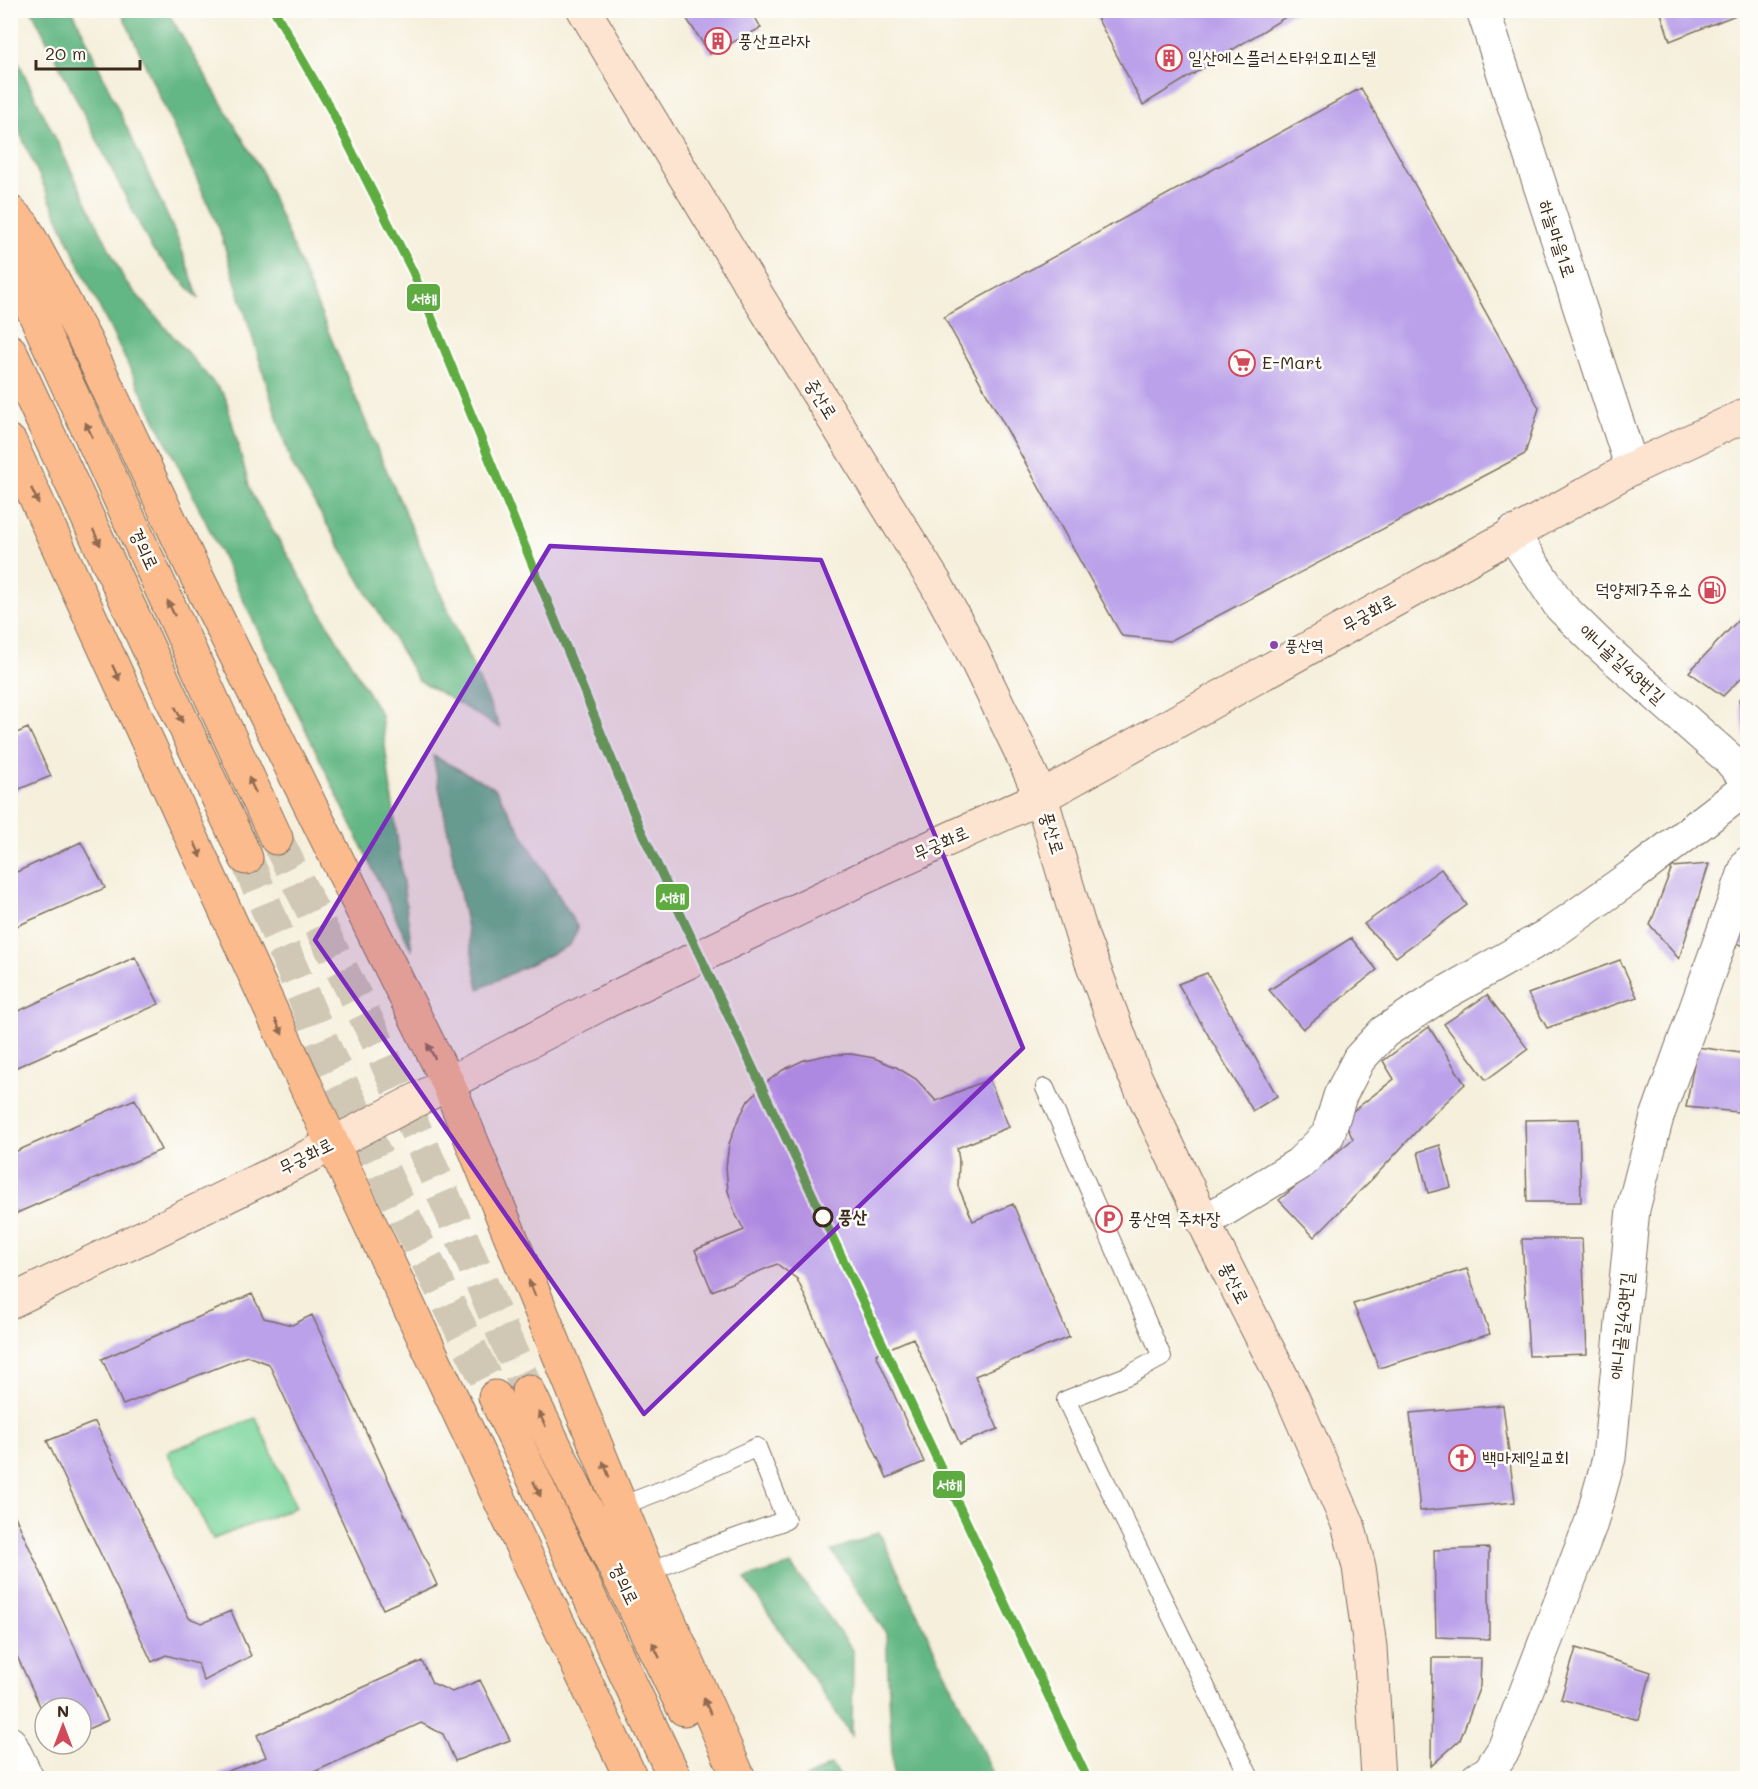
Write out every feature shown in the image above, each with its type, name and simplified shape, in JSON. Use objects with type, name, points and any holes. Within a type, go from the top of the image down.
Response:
[{"type":"main road","name":"중산로","points":[[584,10],[936,584],[971,649],[1041,797]]},
{"type":"main road","points":[[10,212],[23,225],[85,340],[192,567],[448,1083],[648,1573],[739,1779]]},
{"type":"main road","name":"경의로","points":[[10,260],[276,838]]},
{"type":"main road","name":"경의로","points":[[10,351],[246,858]]},
{"type":"main road","name":"무궁화로","points":[[10,1302],[332,1143],[599,1005],[863,878],[1041,797],[1512,533],[1632,468],[1748,414]]},
{"type":"main road","points":[[10,442],[332,1143],[631,1779]]},
{"type":"main road","name":"풍산로","points":[[1041,797],[1082,936],[1133,1072],[1204,1222],[1293,1399],[1348,1524],[1359,1567],[1370,1647],[1378,1779]]},
{"type":"main road","name":"경의로","points":[[528,1390],[651,1639],[717,1779]]},
{"type":"main road","points":[[495,1397],[675,1779]]},
{"type":"street","name":"하늘마을1로","points":[[1483,10],[1632,468]]},
{"type":"street","name":"애니골길43번길","points":[[1512,533],[1560,606],[1600,646],[1729,759],[1748,782]]},
{"type":"street","points":[[1204,1222],[1299,1164],[1328,1135],[1340,1096],[1359,1059],[1384,1032],[1438,997],[1553,932],[1632,876],[1748,787]]},
{"type":"street","name":"애니골길43번길","points":[[1478,1779],[1489,1772],[1504,1749],[1591,1523],[1609,1458],[1633,1209],[1657,1118],[1748,862]]},
{"type":"street","points":[[10,1743],[27,1779]]},
{"type":"lane","points":[[1045,1088],[1162,1357],[1129,1374],[1066,1400],[1250,1779]]},
{"type":"lane","points":[[621,1506],[665,1489],[756,1447],[786,1520],[688,1555],[648,1573]]},
{"type":"highlighted area","points":[[550,546],[821,560],[1023,1048],[644,1414],[315,940]]},
{"type":"green space","points":[[32,11],[73,11],[178,239],[199,299],[152,249]]},
{"type":"green space","points":[[121,11],[167,11],[261,170],[375,444],[500,728],[418,680],[291,463],[219,228]]},
{"type":"green space","points":[[11,47],[125,281],[225,396],[251,493],[381,715],[412,951],[201,512],[88,284],[11,113]]},
{"type":"green space","points":[[433,756],[495,788],[578,928],[570,945],[479,989]]},
{"type":"green space","points":[[256,1418],[296,1507],[213,1539],[167,1452]]},
{"type":"green space","points":[[879,1532],[995,1778],[897,1778],[893,1774],[886,1633],[832,1551]]},
{"type":"green space","points":[[791,1565],[853,1650],[852,1736],[745,1579]]},
{"type":"green space","points":[[831,1765],[842,1778],[805,1778]]},
{"type":"building","name":"풍산프라자","points":[[681,10],[751,10],[761,28],[710,54]]},
{"type":"building","name":"일산에스플러스타워오피스텔","points":[[1093,10],[1297,10],[1143,105]]},
{"type":"building","points":[[1660,10],[1746,10],[1746,11],[1670,41]]},
{"type":"building","name":"E-Mart","points":[[1361,88],[1539,408],[1525,454],[1170,641],[1122,636],[944,317]]},
{"type":"building","points":[[1748,610],[1748,671],[1723,696],[1689,672]]},
{"type":"building","points":[[1748,697],[1748,745],[1746,745],[1739,699]]},
{"type":"building","points":[[28,728],[51,776],[10,793],[10,736]]},
{"type":"building","points":[[81,842],[105,888],[10,929],[10,875]]},
{"type":"building","points":[[1709,864],[1679,959],[1650,925],[1672,867]]},
{"type":"building","points":[[1441,869],[1467,905],[1396,957],[1364,924]]},
{"type":"building","points":[[1748,907],[1748,947],[1736,943]]},
{"type":"building","points":[[1351,938],[1377,970],[1303,1029],[1269,990]]},
{"type":"building","points":[[135,957],[159,1004],[10,1070],[10,1015]]},
{"type":"building","points":[[1620,960],[1637,997],[1547,1028],[1528,994]]},
{"type":"building","points":[[1207,973],[1277,1096],[1253,1111],[1178,984]]},
{"type":"building","points":[[1487,995],[1528,1049],[1486,1080],[1444,1024]]},
{"type":"building","points":[[1429,1027],[1465,1084],[1314,1237],[1279,1200],[1353,1139],[1343,1119],[1394,1079],[1383,1061]]},
{"type":"building","points":[[1697,1047],[1748,1054],[1748,1113],[1686,1107]]},
{"type":"building","points":[[851,1054],[874,1058],[896,1067],[916,1079],[936,1101],[989,1079],[1009,1127],[957,1148],[958,1186],[973,1221],[1013,1204],[1069,1337],[975,1376],[998,1429],[960,1444],[913,1338],[876,1354],[924,1462],[887,1478],[797,1279],[777,1264],[712,1291],[695,1250],[744,1230],[735,1213],[728,1191],[726,1167],[729,1144],[748,1101],[764,1084],[783,1070],[804,1060],[827,1055]]},
{"type":"building","points":[[135,1099],[161,1150],[10,1216],[10,1154]]},
{"type":"building","points":[[1579,1119],[1581,1202],[1527,1202],[1525,1120]]},
{"type":"building","points":[[1440,1145],[1451,1187],[1428,1193],[1418,1152]]},
{"type":"building","points":[[1522,1239],[1582,1239],[1587,1354],[1529,1356]]},
{"type":"building","points":[[1467,1269],[1490,1334],[1379,1368],[1353,1304]]},
{"type":"building","points":[[252,1294],[264,1318],[292,1325],[312,1315],[437,1585],[383,1609],[269,1364],[247,1356],[123,1405],[102,1359]]},
{"type":"building","name":"백마제일교회","points":[[1503,1405],[1515,1502],[1420,1511],[1410,1413]]},
{"type":"building","points":[[95,1422],[189,1618],[202,1623],[231,1611],[251,1656],[204,1681],[198,1664],[166,1655],[152,1662],[47,1441]]},
{"type":"building","points":[[10,1505],[108,1720],[93,1727],[93,1696],[35,1696],[10,1641]]},
{"type":"building","points":[[1489,1548],[1489,1639],[1436,1637],[1434,1550]]},
{"type":"building","points":[[1576,1648],[1651,1672],[1639,1720],[1561,1699]]},
{"type":"building","points":[[1432,1658],[1481,1658],[1480,1686],[1460,1740],[1431,1766]]},
{"type":"building","points":[[422,1661],[432,1683],[452,1692],[480,1680],[510,1740],[455,1761],[443,1734],[421,1723],[301,1778],[209,1778],[266,1757],[257,1735]]},
{"type":"tunnel","points":[[276,838],[374,1034],[528,1391]]},
{"type":"tunnel","points":[[246,858],[325,1048],[406,1219],[495,1397]]},
{"type":"transit line","name":"서해","points":[[274,10],[330,108],[413,272],[639,826],[1087,1778]]},
{"type":"place","name":"풍산프라자","points":[[718,41]]},
{"type":"place","name":"일산에스플러스타워오피스텔","points":[[1169,58]]},
{"type":"place","name":"E-Mart","points":[[1242,363]]},
{"type":"place","name":"덕양제7주유소","points":[[1712,590]]},
{"type":"place","name":"풍산역","points":[[1274,645]]},
{"type":"place","name":"풍산","points":[[823,1217]]},
{"type":"place","name":"풍산역 주차장","points":[[1109,1219]]},
{"type":"place","name":"백마제일교회","points":[[1462,1458]]}]
